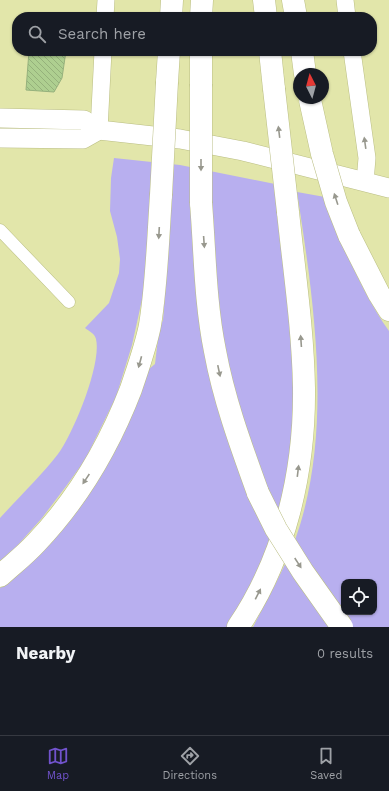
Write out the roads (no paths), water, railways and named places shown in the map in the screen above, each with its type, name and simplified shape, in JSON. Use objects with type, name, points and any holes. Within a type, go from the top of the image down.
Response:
[{"type":"highway","points":[[171,12],[172,0]]},
{"type":"highway","points":[[202,0],[202,12]]},
{"type":"highway","points":[[264,0],[265,12]]},
{"type":"highway","points":[[293,0],[295,12]]},
{"type":"highway","points":[[0,576],[36,543],[70,504],[91,472],[109,440],[121,416],[138,370],[149,326],[157,268],[169,56]]},
{"type":"highway","points":[[201,56],[201,203],[208,306],[214,350],[223,390],[258,493],[276,529],[307,578],[342,627]]},
{"type":"highway","points":[[238,627],[251,608],[273,564],[296,488],[303,423],[304,388],[301,337],[271,56]]},
{"type":"highway","points":[[303,56],[304,68]]},
{"type":"highway","points":[[311,104],[322,154],[336,202],[349,235],[379,294],[389,310]]},
{"type":"main road","points":[[105,12],[106,0]]},
{"type":"main road","points":[[345,0],[346,12]]},
{"type":"main road","points":[[99,130],[103,56]]},
{"type":"main road","points":[[353,56],[367,158],[365,182]]},
{"type":"main road","points":[[0,118],[84,120],[99,130],[180,139],[243,151],[389,188]]},
{"type":"main road","points":[[0,138],[82,139],[99,130]]},
{"type":"street","points":[[0,230],[69,302]]}]
